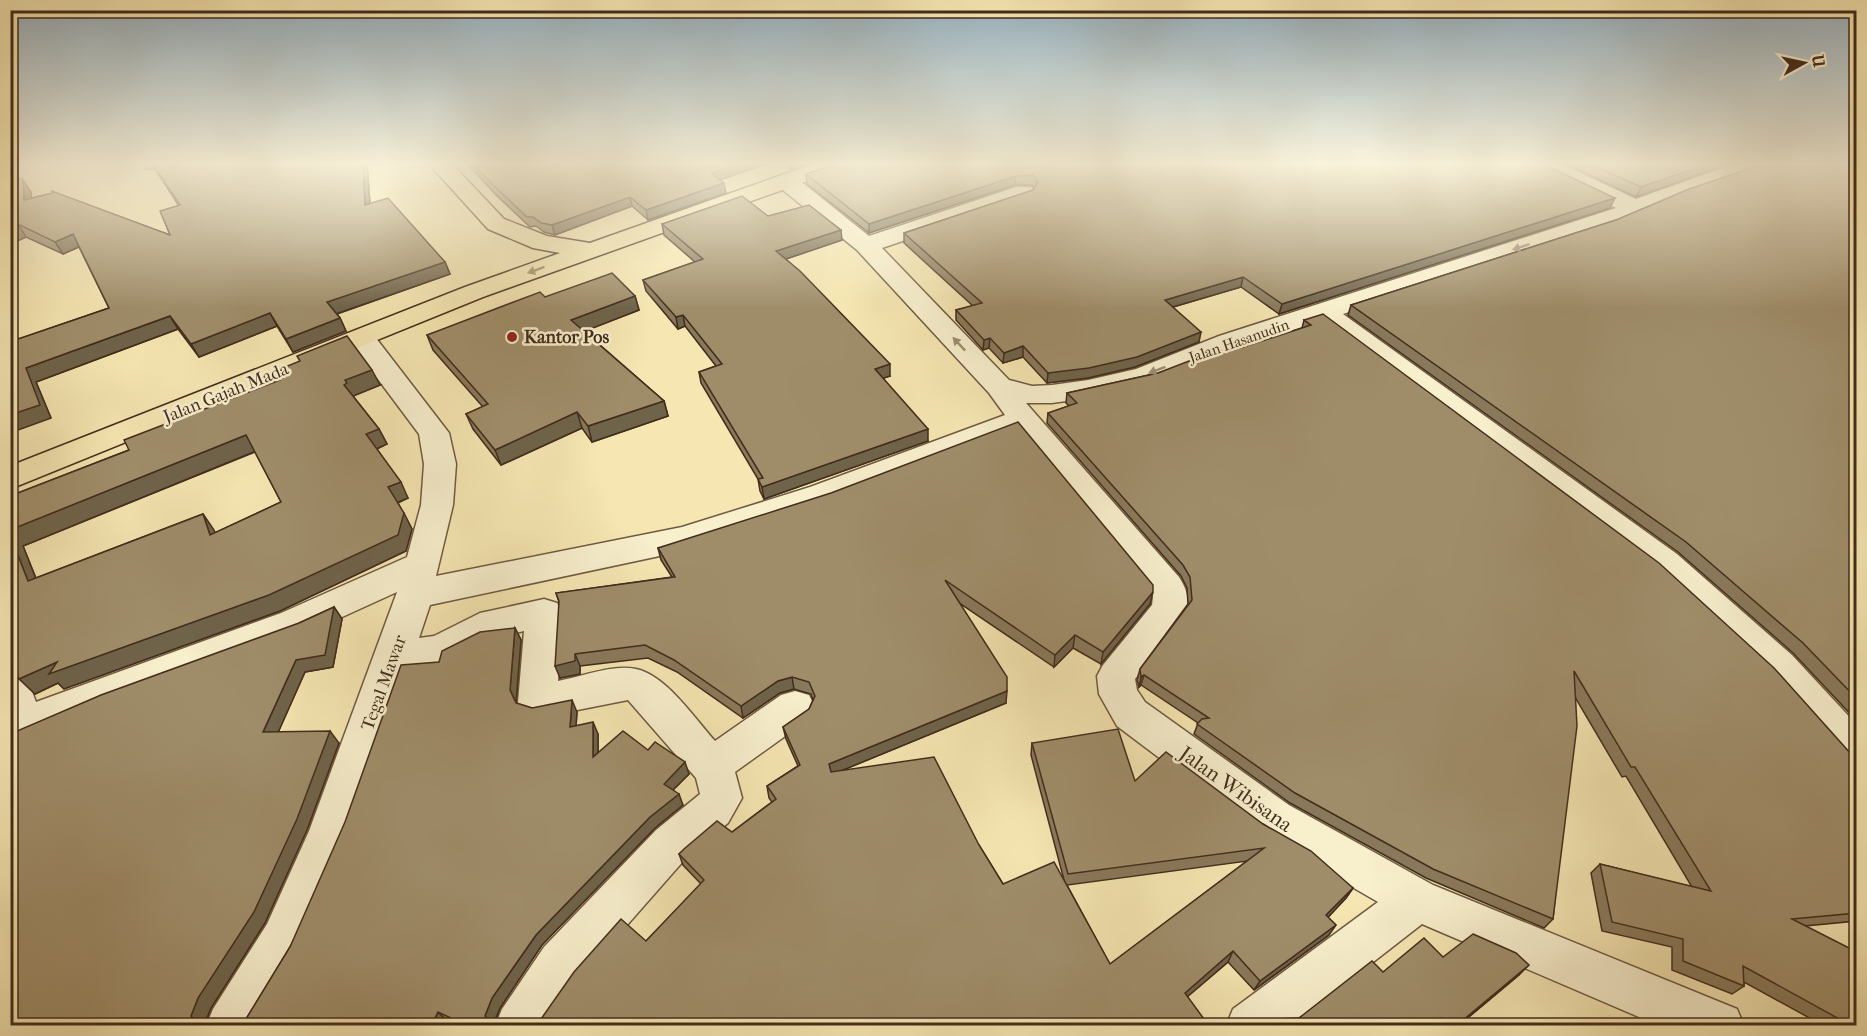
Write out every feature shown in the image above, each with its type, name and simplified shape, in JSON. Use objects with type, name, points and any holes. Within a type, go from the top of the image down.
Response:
[{"type":"highway","points":[[485,212],[496,224],[542,243],[591,250]]},
{"type":"highway","name":"Jalan Gajah Mada","points":[[10,478],[362,339],[474,292],[697,212]]},
{"type":"highway","points":[[474,292],[492,277],[502,255],[496,224]]},
{"type":"street","points":[[825,212],[866,245],[999,387]]},
{"type":"street","points":[[866,245],[963,212]]},
{"type":"street","name":"Jalan Hasanudin","points":[[999,387],[1032,394],[1089,389],[1145,375],[1229,342],[1602,222],[1623,212]]},
{"type":"street","points":[[1325,312],[1665,563],[1779,666],[1857,751]]},
{"type":"street","name":"Tegal Mawar","points":[[230,1026],[284,940],[330,832],[394,657],[419,579],[437,505],[440,464],[434,433],[362,339]]},
{"type":"street","name":"Jalan Wibisana","points":[[999,387],[1023,419],[1167,586],[1171,597],[1169,609],[1116,676],[1118,694],[1131,714],[1274,819],[1417,900],[1720,1026]]},
{"type":"street","points":[[10,681],[17,728],[112,687],[252,640],[329,609],[419,579],[683,539],[821,495],[1023,419]]},
{"type":"street","points":[[394,657],[441,650],[480,627],[544,613],[537,702],[620,684],[635,684],[648,693],[711,766],[720,783],[721,798],[717,804],[671,844],[561,964],[519,1026]]},
{"type":"street","points":[[711,766],[795,707]]},
{"type":"street","points":[[1250,1026],[1417,900]]},
{"type":"building","points":[[10,212],[109,212],[170,235],[161,212],[401,212],[445,262],[327,302],[340,318],[286,339],[270,313],[191,344],[170,316],[26,368],[40,405],[10,415],[10,337],[16,335],[18,339],[109,308],[73,234],[55,242],[18,224],[10,227]]},
{"type":"building","points":[[522,212],[587,212],[552,225],[541,223],[533,217],[527,217]]},
{"type":"building","points":[[695,212],[763,212],[768,216],[782,212],[818,212],[841,230],[776,251],[800,271],[890,364],[875,369],[928,429],[762,487],[758,479],[763,478],[699,372],[722,364],[683,315],[676,317],[643,280],[703,259],[662,224]]},
{"type":"building","points":[[854,212],[905,212],[869,224]]},
{"type":"building","points":[[966,212],[1570,212],[1282,304],[1243,277],[1165,300],[1201,332],[1137,357],[1089,368],[1048,373],[1023,346],[1004,353],[990,338],[984,340],[956,310],[982,303],[904,233]]},
{"type":"building","points":[[1634,212],[1857,212],[1857,699],[1803,643],[1686,542],[1351,305]]},
{"type":"building","points":[[612,273],[635,296],[571,320],[664,401],[588,426],[577,412],[495,450],[466,414],[488,404],[427,335],[540,292],[545,297]]},
{"type":"building","points":[[1323,314],[1659,563],[1774,668],[1852,755],[1857,756],[1857,913],[1792,919],[1857,952],[1857,1026],[1852,1026],[1743,966],[1744,986],[1683,961],[1683,939],[1612,922],[1600,864],[1711,891],[1635,767],[1631,767],[1574,671],[1577,726],[1553,919],[1433,869],[1295,793],[1197,724],[1202,719],[1209,718],[1144,675],[1141,677],[1140,669],[1192,600],[1190,577],[1183,565],[1048,413],[1077,403],[1067,393],[1158,373],[1220,349],[1225,353],[1311,325],[1304,320]]},
{"type":"building","points":[[347,336],[372,370],[345,380],[347,383],[344,385],[379,429],[366,434],[401,482],[388,487],[404,513],[398,535],[269,595],[49,674],[57,662],[19,679],[10,655],[10,535],[28,581],[203,514],[210,535],[281,502],[246,435],[10,530],[10,496],[129,450],[124,440],[280,380],[273,372],[300,361],[297,356]]},
{"type":"building","points":[[1018,422],[1153,585],[1153,592],[1103,652],[1075,635],[1055,655],[945,580],[1007,677],[1007,691],[829,764],[831,772],[934,757],[979,845],[1003,884],[1054,862],[1110,964],[1264,848],[1068,874],[1032,743],[1118,729],[1135,781],[1166,752],[1263,824],[1311,851],[1353,888],[1326,915],[1336,925],[1260,981],[1233,951],[1185,993],[1209,1026],[468,1026],[438,1012],[431,1026],[10,1026],[10,741],[17,731],[101,695],[299,623],[334,607],[325,655],[296,660],[263,732],[330,731],[297,819],[254,912],[198,998],[191,1016],[193,1019],[246,1019],[290,947],[345,822],[401,665],[439,662],[442,651],[480,632],[515,628],[510,690],[516,703],[532,708],[572,700],[570,727],[593,722],[593,757],[623,731],[648,750],[655,742],[685,762],[664,784],[679,794],[650,817],[536,935],[492,998],[485,1016],[487,1019],[541,1019],[574,972],[621,919],[646,941],[704,880],[679,854],[684,849],[717,821],[732,832],[776,799],[767,786],[800,765],[783,727],[809,709],[815,696],[809,682],[792,677],[778,681],[741,706],[674,660],[645,645],[575,654],[575,661],[555,666],[559,601],[556,593],[675,577],[658,548],[831,493]]},
{"type":"building","points":[[1473,934],[1516,953],[1529,965],[1456,1026],[1450,1026],[1442,1018],[1435,1026],[1266,1026],[1275,1019],[1299,1018],[1372,961],[1383,972],[1424,938],[1443,957]]},
{"type":"place","name":"Kantor Pos","points":[[512,337]]}]
